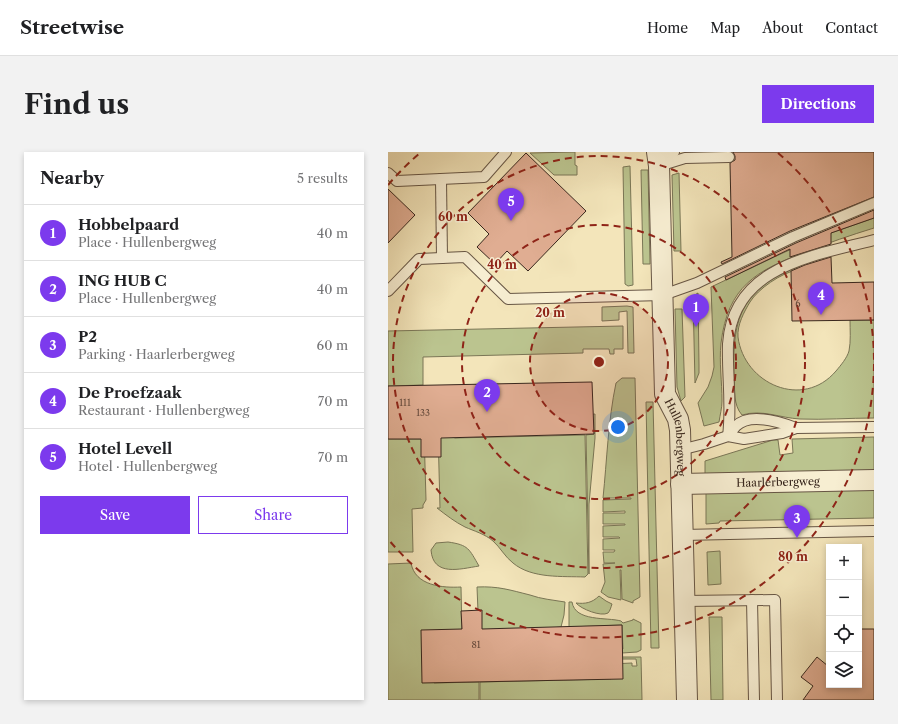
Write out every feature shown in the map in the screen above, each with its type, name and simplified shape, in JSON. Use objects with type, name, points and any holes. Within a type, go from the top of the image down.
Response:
[{"type":"street","name":"Hullenbergweg","points":[[662,157],[665,394],[678,419],[680,430],[687,700]]},
{"type":"street","name":"Haarlerbergweg","points":[[682,484],[874,480]]},
{"type":"lane","points":[[388,172],[397,181],[484,177],[506,152]]},
{"type":"lane","points":[[662,157],[729,157]]},
{"type":"lane","points":[[441,179],[442,258]]},
{"type":"lane","points":[[388,291],[419,259],[465,257],[508,299],[663,295],[697,283],[793,237],[874,203]]},
{"type":"lane","points":[[728,436],[730,417],[728,369],[729,335],[735,312],[747,293],[766,276],[791,263],[874,240]]},
{"type":"lane","points":[[728,436],[736,426],[744,421],[764,419],[796,428]]},
{"type":"lane","points":[[680,450],[728,436],[744,439],[782,433],[796,428],[874,427]]},
{"type":"lane","points":[[682,535],[874,531]]},
{"type":"lane","points":[[752,600],[754,700]]},
{"type":"lane","points":[[684,602],[775,600],[777,700]]},
{"type":"green space","points":[[575,152],[577,175],[554,175],[530,153]]},
{"type":"green space","points":[[630,166],[633,285],[628,286],[625,284],[623,167]]},
{"type":"green space","points":[[641,170],[648,170],[650,264],[643,264]]},
{"type":"green space","points":[[679,173],[681,251],[674,251],[672,175]]},
{"type":"green space","points":[[874,218],[874,228],[840,239],[772,266],[747,283],[738,294],[730,307],[721,343],[720,358],[722,401],[719,422],[704,426],[698,403],[708,387],[714,367],[711,287],[822,236]]},
{"type":"green space","points":[[797,267],[797,270],[784,274],[764,287],[750,302],[743,314],[738,332],[743,354],[751,368],[763,379],[777,386],[792,390],[808,389],[823,383],[836,371],[845,359],[850,347],[850,320],[874,320],[874,418],[800,419],[764,413],[749,413],[742,415],[739,411],[735,397],[734,357],[738,323],[743,309],[751,297],[763,286],[778,276]]},
{"type":"green space","points":[[698,293],[699,373],[695,383],[693,296]]},
{"type":"green space","points":[[602,307],[633,307],[634,353],[628,353],[627,311],[619,312],[619,320],[602,321]]},
{"type":"green space","points":[[675,309],[682,309],[685,397],[681,401],[677,387]]},
{"type":"green space","points":[[623,326],[623,349],[614,349],[614,354],[610,354],[609,349],[583,349],[583,353],[423,357],[423,385],[388,386],[388,331]]},
{"type":"green space","points":[[622,378],[635,378],[640,597],[633,601],[633,603],[622,599],[621,570],[621,600],[608,597],[601,592],[605,582],[603,564],[615,563],[604,563],[603,552],[614,552],[615,550],[603,550],[603,539],[620,538],[603,537],[603,526],[625,525],[603,524],[603,513],[625,513],[625,511],[603,512],[603,500],[631,499],[603,498],[613,397],[616,383]]},
{"type":"green space","points":[[646,402],[653,402],[659,648],[651,648]]},
{"type":"green space","points":[[595,414],[595,438],[589,504],[589,574],[586,435],[594,434],[593,419],[586,415]]},
{"type":"green space","points":[[424,431],[426,500],[423,508],[412,509],[413,552],[388,552],[388,439],[420,439]]},
{"type":"green space","points":[[438,431],[455,438],[585,435],[588,574],[585,577],[548,576],[529,572],[510,561],[496,543],[461,525],[437,508],[440,508]]},
{"type":"green space","points":[[874,437],[874,471],[705,474],[705,461],[773,440],[778,440],[780,455],[793,453],[792,439]]},
{"type":"green space","points":[[874,489],[874,518],[720,521],[719,523],[706,524],[706,493]]},
{"type":"green space","points":[[448,542],[464,546],[468,549],[479,566],[464,569],[442,568],[433,559],[431,550],[436,543]]},
{"type":"green space","points":[[720,551],[721,584],[708,585],[707,552]]},
{"type":"green space","points":[[411,563],[418,577],[424,581],[438,586],[461,587],[462,636],[434,683],[479,682],[479,700],[388,700],[388,564]]},
{"type":"green space","points":[[477,587],[504,589],[565,602],[561,627],[479,636]]},
{"type":"green space","points":[[599,596],[612,604],[608,613],[601,614],[591,612],[582,608],[576,603],[588,602]]},
{"type":"green space","points":[[569,602],[572,602],[574,608],[585,616],[621,621],[623,623],[633,619],[641,623],[641,650],[637,652],[622,653],[622,625],[569,627]]},
{"type":"green space","points":[[709,617],[722,617],[723,700],[711,700]]},
{"type":"green space","points":[[611,657],[641,657],[642,700],[480,700],[480,682],[611,679],[611,664],[632,663],[632,666],[637,666],[636,659],[611,659]]},
{"type":"building","points":[[733,152],[874,152],[874,197],[790,231],[722,264],[721,262],[732,257],[730,163],[735,160]]},
{"type":"building","points":[[526,153],[586,211],[528,271],[507,251],[495,264],[477,247],[489,234],[468,213]]},
{"type":"building","points":[[388,189],[415,215],[388,243]]},
{"type":"building","points":[[874,210],[874,218],[831,233],[831,244],[790,257],[790,249],[726,280],[725,277],[796,243]]},
{"type":"building","points":[[831,257],[832,283],[874,282],[874,320],[792,321],[791,271]]},
{"type":"building","points":[[592,382],[594,434],[441,438],[441,457],[421,457],[421,439],[388,439],[388,386]]},
{"type":"building","points":[[482,610],[482,629],[622,625],[623,679],[422,683],[421,630],[462,629],[461,611]]},
{"type":"building","points":[[862,629],[874,629],[874,700],[803,700],[813,686],[801,677],[817,657],[826,664],[826,688],[862,688]]},
{"type":"place","name":"Hotel Levell","points":[[511,221]]},
{"type":"place","name":"De Proefzaak","points":[[821,315]]},
{"type":"place","name":"Hobbelpaard","points":[[696,327]]},
{"type":"place","name":"ING HUB C","points":[[487,412]]},
{"type":"place","name":"P2","points":[[797,538]]}]
